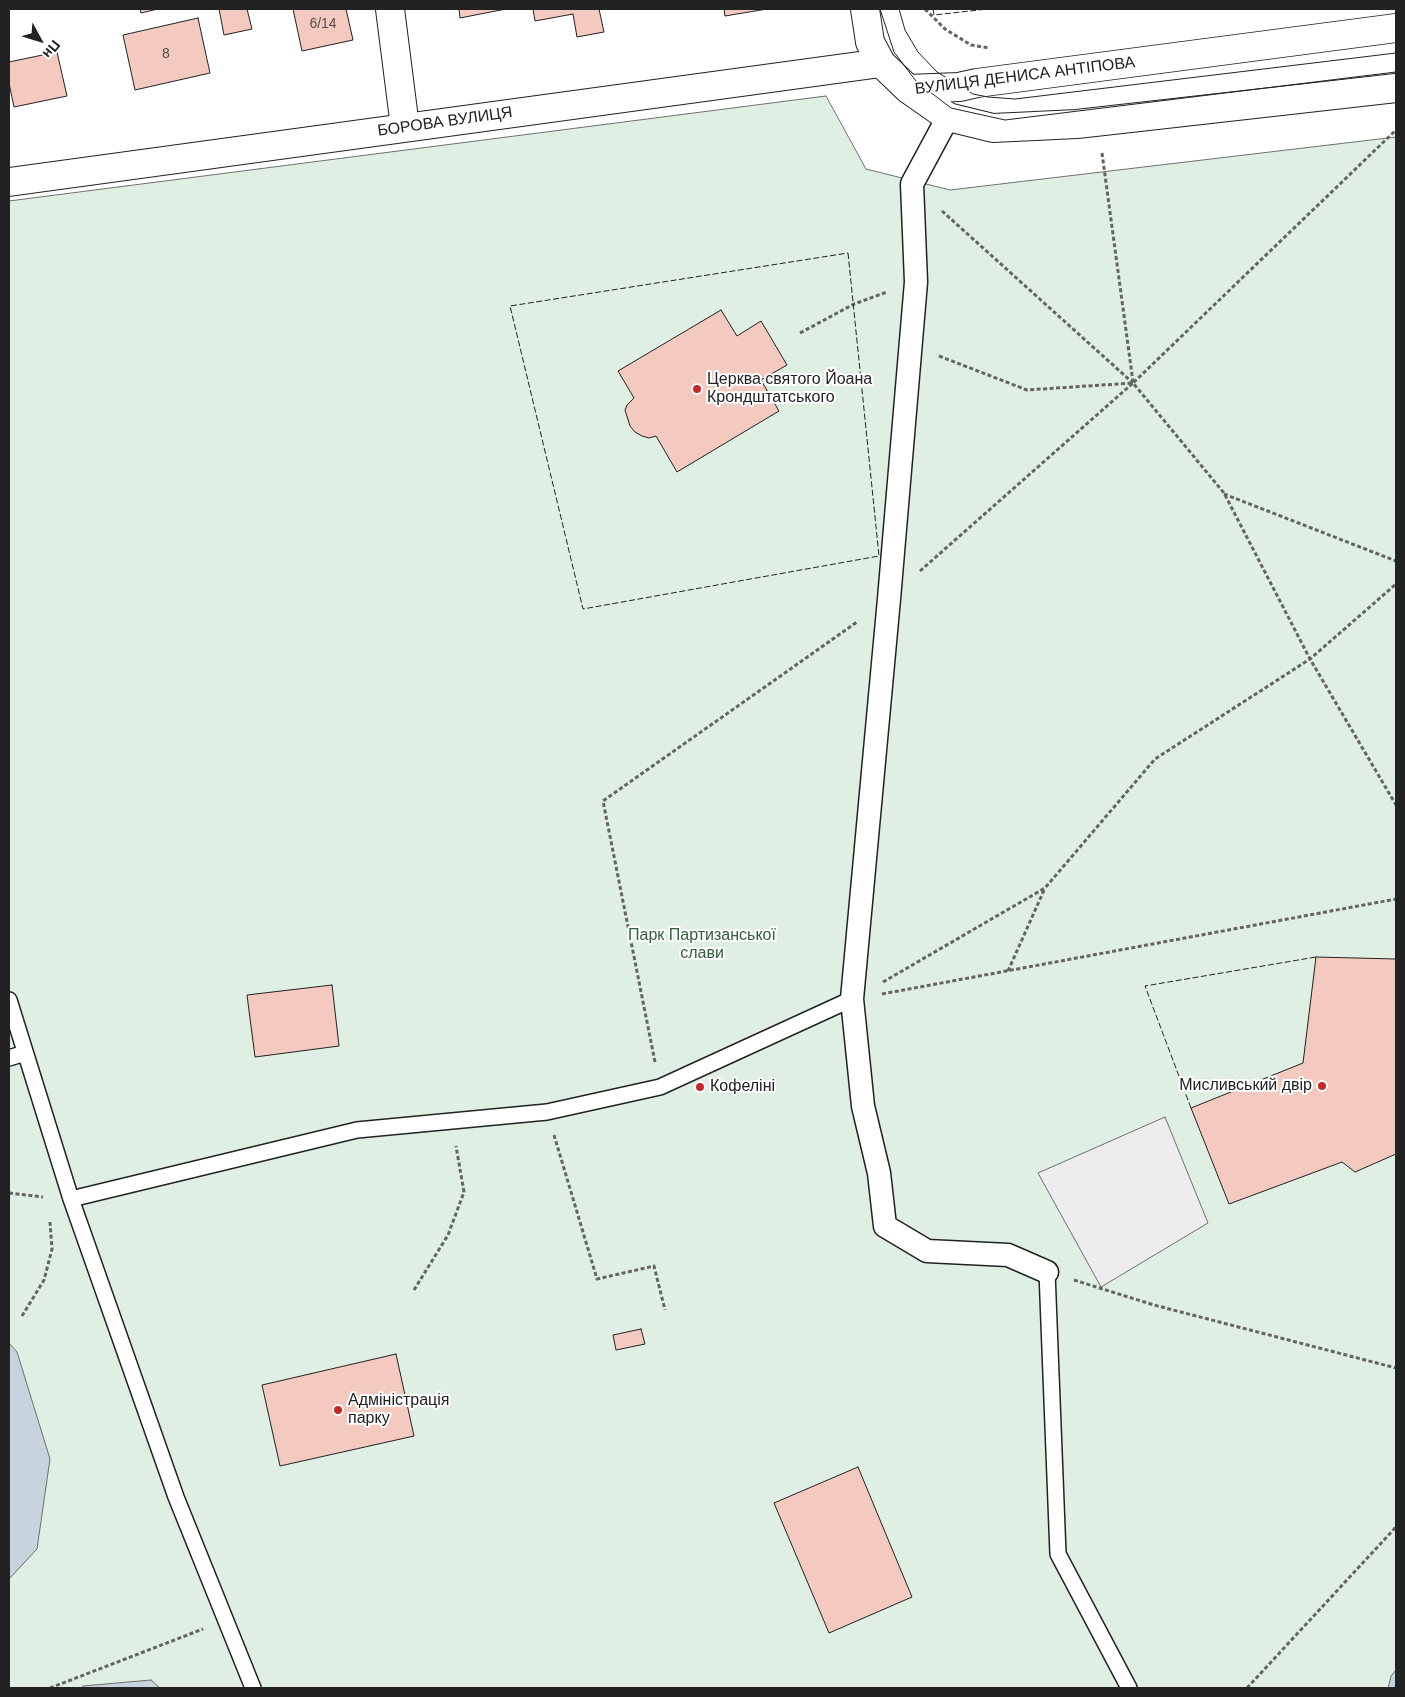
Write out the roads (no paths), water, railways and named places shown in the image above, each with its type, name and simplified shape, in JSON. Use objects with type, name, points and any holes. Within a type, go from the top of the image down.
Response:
[{"type":"street","points":[[390,9],[405,127]]},
{"type":"street","points":[[865,9],[870,42],[880,63],[908,89]]},
{"type":"street","name":"ВУЛИЦЯ ДЕНИСА АНТІПОВА","points":[[908,89],[959,87],[977,83],[1396,28]]},
{"type":"street","name":"БОРОВА ВУЛИЦЯ","points":[[9,182],[880,63]]},
{"type":"street","name":"ВУЛИЦЯ ДЕНИСА АНТІПОВА","points":[[908,89],[948,117],[992,128],[1077,124],[1396,88]]},
{"type":"street","points":[[948,117],[912,184],[916,282],[852,1000],[863,1106],[879,1173],[885,1226],[927,1250],[1008,1255],[1047,1272]]},
{"type":"lane","points":[[9,1000],[71,1199],[176,1497],[253,1688]]},
{"type":"lane","points":[[71,1199],[357,1130],[547,1112],[660,1087],[852,1000]]},
{"type":"lane","points":[[9,1058],[25,1053]]},
{"type":"lane","points":[[1047,1272],[1058,1554],[1129,1688]]},
{"type":"tram line","points":[[880,9],[894,52],[916,81],[951,108],[1005,120],[1396,72]]},
{"type":"tram line","points":[[899,9],[905,30],[918,52],[937,72],[973,94],[988,97],[1015,99],[1396,53]]},
{"type":"place","name":"Церква святого Йоана Крондштатського","points":[[697,389]]},
{"type":"place","name":"Мисливський двір","points":[[1322,1086]]},
{"type":"place","name":"Кофеліні","points":[[700,1087]]},
{"type":"place","name":"Адміністрація парку","points":[[338,1410]]},
{"type":"park label","name":"Парк Партизанської слави","points":[[702,945]]}]
